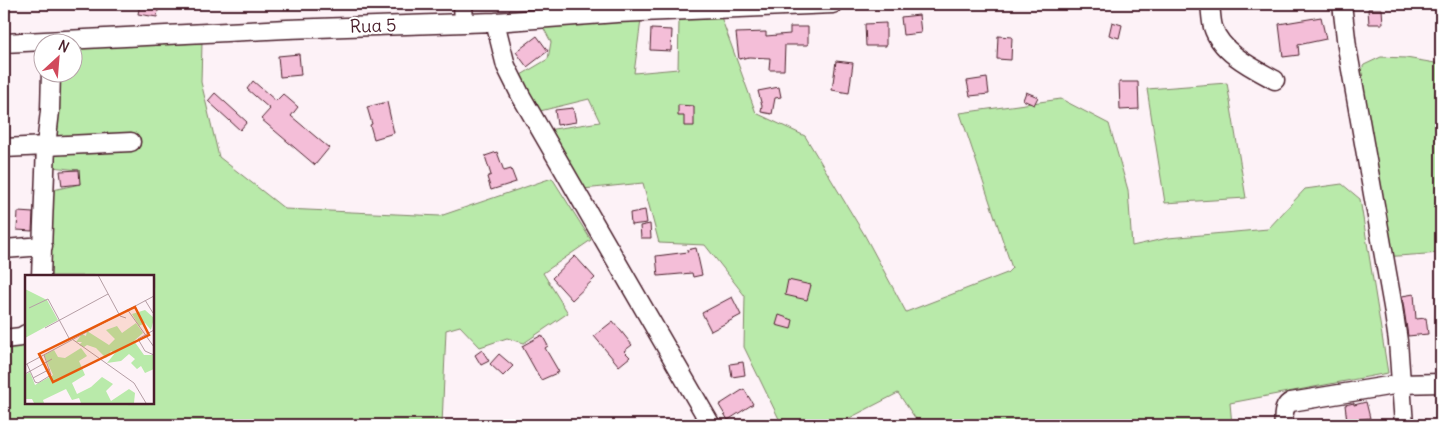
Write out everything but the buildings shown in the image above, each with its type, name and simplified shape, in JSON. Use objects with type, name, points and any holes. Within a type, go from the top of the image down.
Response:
[{"type":"street","points":[[463,4],[464,23]]},
{"type":"street","name":"Rua 5","points":[[82,40],[287,29],[495,22],[616,13],[833,4]]},
{"type":"street","points":[[1210,4],[1212,26],[1222,44],[1255,70],[1275,80]]},
{"type":"street","points":[[1342,4],[1347,47],[1398,341],[1404,425]]},
{"type":"street","points":[[495,22],[506,66],[521,96],[710,425]]},
{"type":"street","name":"Rua 5","points":[[4,43],[32,42]]},
{"type":"street","points":[[41,275],[46,146],[51,82]]},
{"type":"street","points":[[4,148],[132,142]]},
{"type":"street","points":[[4,248],[43,246]]},
{"type":"street","points":[[4,339],[21,337],[25,335]]},
{"type":"street","points":[[1284,425],[1285,408],[1287,404],[1292,402],[1400,384],[1441,383]]},
{"type":"green space","points":[[721,17],[756,113],[805,136],[864,234],[906,312],[1007,273],[1012,268],[960,113],[1061,99],[1109,124],[1128,190],[1132,246],[1168,238],[1268,229],[1305,189],[1342,184],[1360,199],[1388,373],[1230,403],[1232,425],[920,425],[898,393],[836,425],[782,425],[744,347],[745,296],[705,245],[659,243],[643,183],[583,189],[547,130],[600,122],[589,99],[540,111],[521,75],[548,59],[551,42],[542,25],[641,20],[634,73],[678,69],[679,20]]},
{"type":"green space","points":[[202,43],[201,82],[219,157],[285,209],[440,216],[552,178],[591,240],[543,273],[568,313],[524,343],[507,338],[480,347],[460,326],[446,330],[442,425],[4,425],[4,346],[25,345],[25,404],[154,404],[154,275],[47,275],[49,216],[53,190],[80,184],[78,170],[52,167],[57,82],[82,82],[82,48]]},
{"type":"green space","points":[[1381,57],[1406,58],[1441,64],[1441,253],[1383,257],[1353,82],[1364,65]]},
{"type":"green space","points":[[1227,83],[1246,198],[1165,203],[1147,89]]}]
